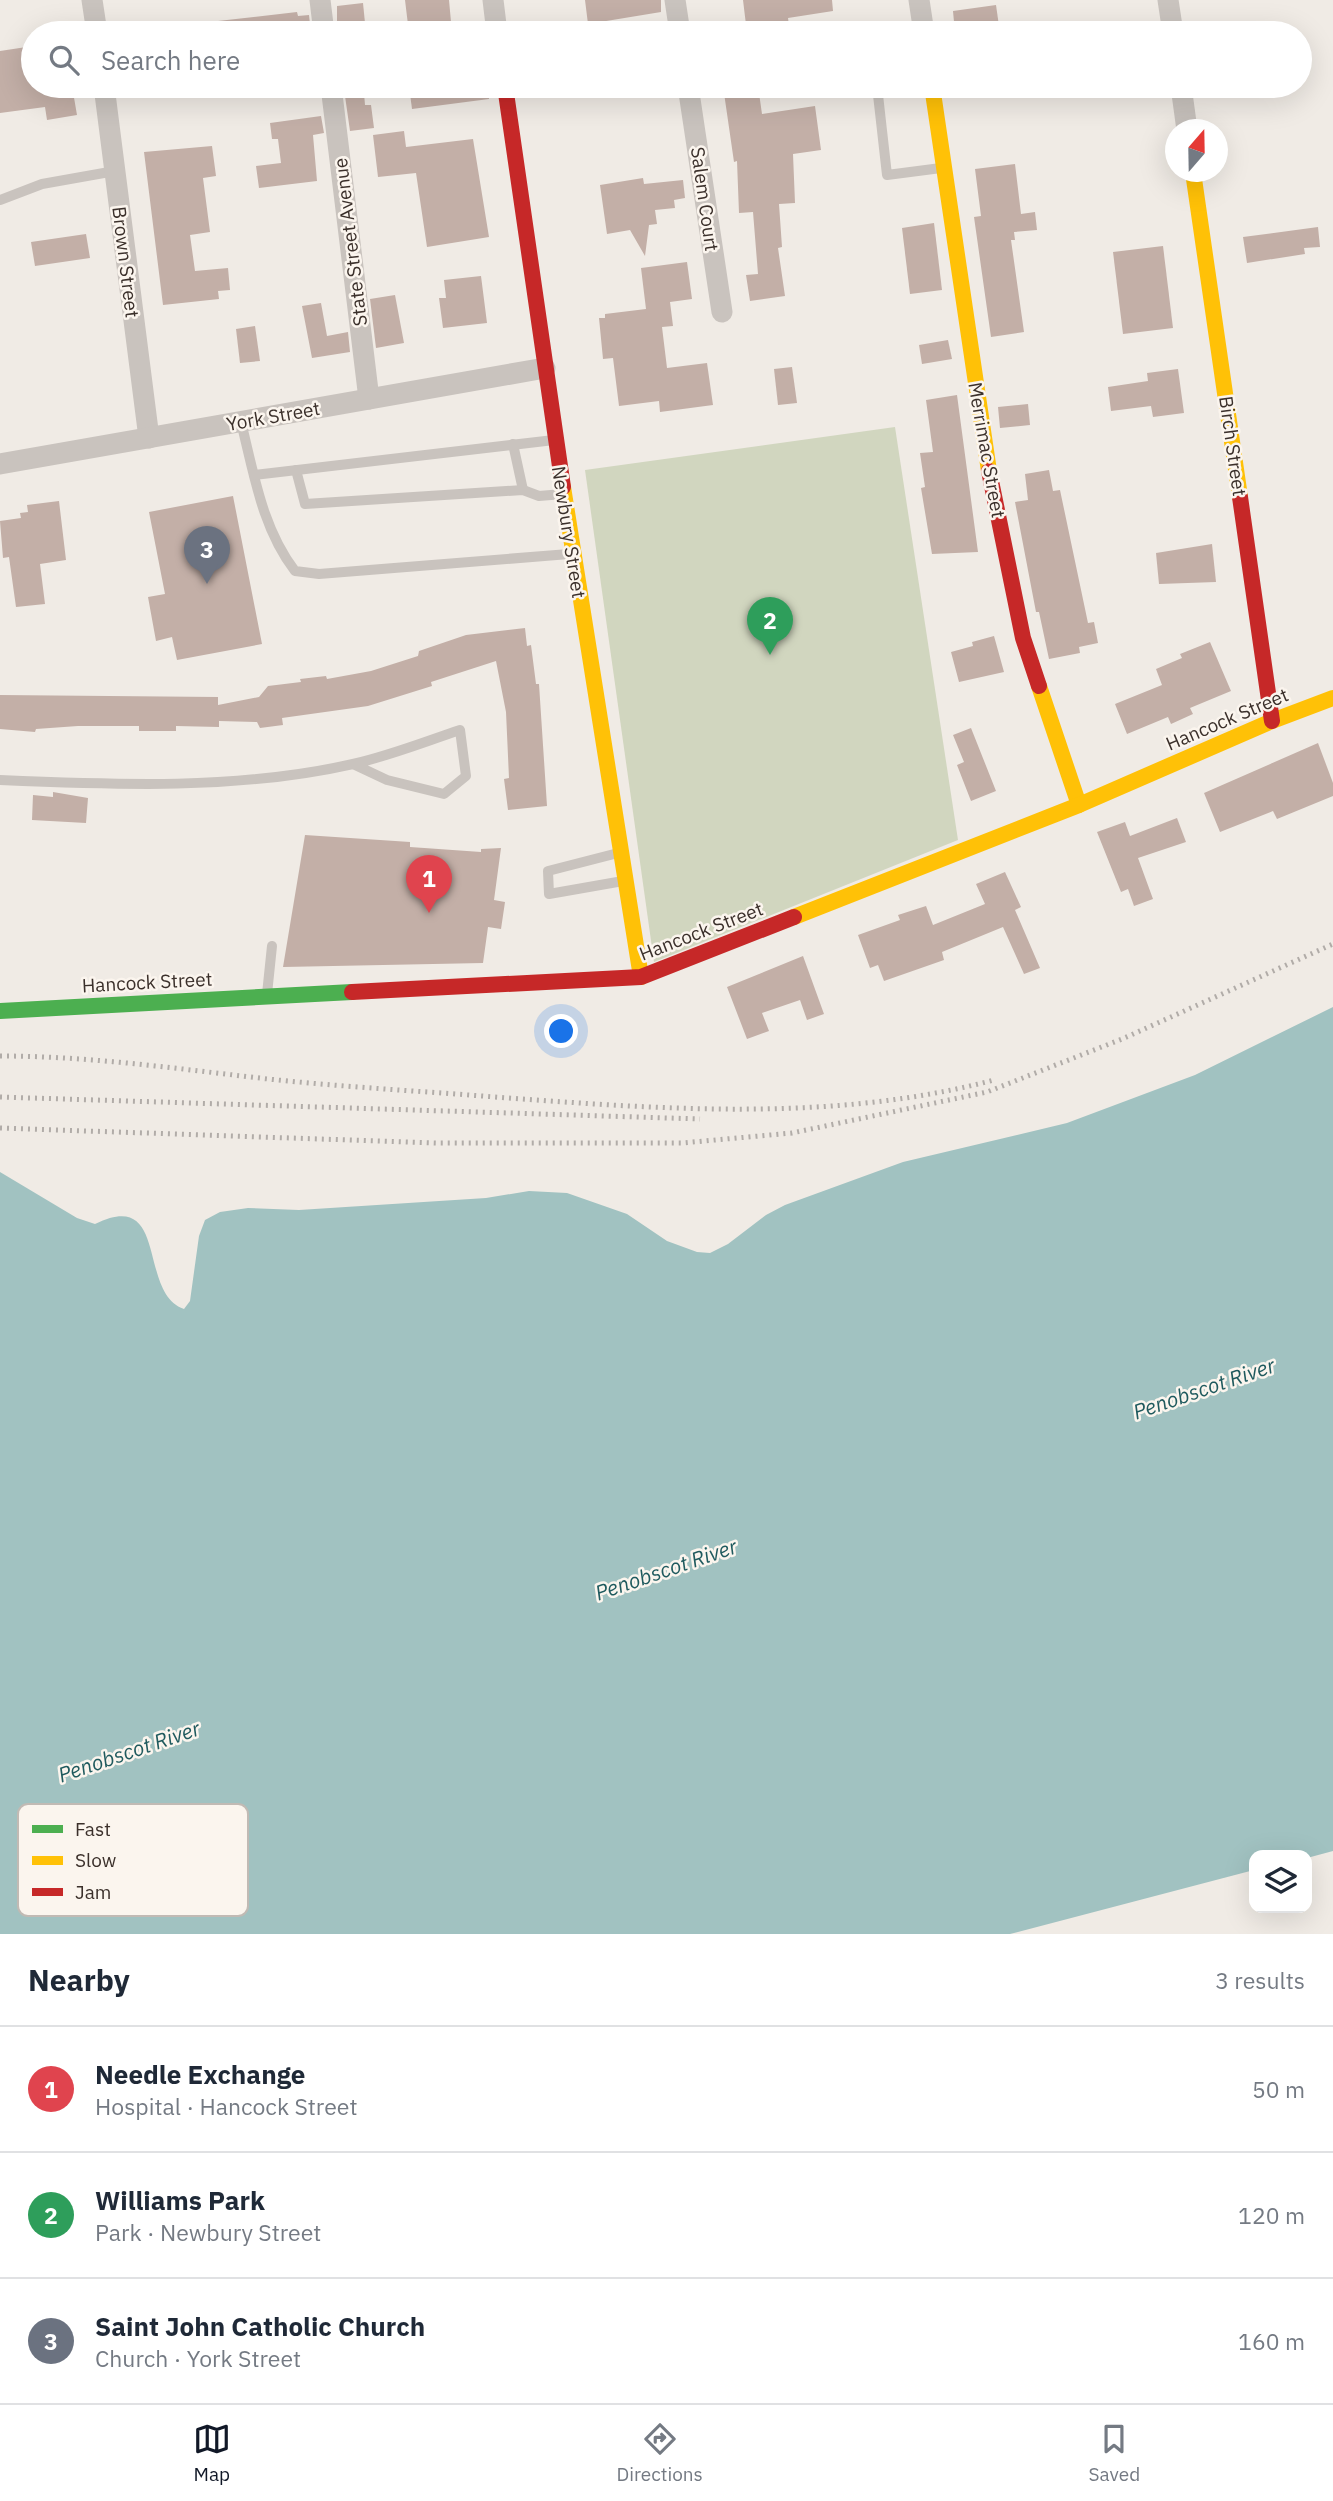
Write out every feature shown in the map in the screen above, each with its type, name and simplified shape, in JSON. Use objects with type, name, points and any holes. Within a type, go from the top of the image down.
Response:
[{"type":"street","points":[[92,0],[95,21]]},
{"type":"street","points":[[320,0],[323,21]]},
{"type":"street","points":[[493,0],[496,21]]},
{"type":"street","points":[[676,0],[679,21]]},
{"type":"street","points":[[919,0],[922,21]]},
{"type":"street","points":[[1168,0],[1171,21]]},
{"type":"street","name":"Brown Street","points":[[106,98],[149,438]]},
{"type":"street","name":"State Street Avenue","points":[[332,98],[369,399]]},
{"type":"street","name":"Newbury Street","points":[[507,98],[572,553],[641,977]]},
{"type":"street","name":"Salem Court","points":[[690,98],[722,312]]},
{"type":"street","name":"Merrimac Street","points":[[934,98],[987,463],[1023,638],[1079,805]]},
{"type":"street","points":[[1183,98],[1186,119]]},
{"type":"street","name":"Birch Street","points":[[1194,182],[1272,721]]},
{"type":"street","name":"York Street","points":[[0,464],[545,368]]},
{"type":"street","name":"Hancock Street","points":[[0,1011],[641,977],[1079,805],[1272,721],[1333,698]]},
{"type":"lane","points":[[878,98],[887,175],[944,168]]},
{"type":"lane","points":[[0,200],[42,184],[115,171]]},
{"type":"lane","points":[[242,422],[265,517],[278,549],[295,571],[319,574],[572,553]]},
{"type":"lane","points":[[254,475],[555,439]]},
{"type":"lane","points":[[513,444],[523,490]]},
{"type":"lane","points":[[296,470],[304,504],[523,490],[539,496],[563,494]]},
{"type":"lane","points":[[0,780],[104,784],[227,782],[353,764],[460,730],[466,776],[444,794],[387,780],[353,764]]},
{"type":"lane","points":[[621,852],[548,871],[549,894],[625,880]]},
{"type":"lane","points":[[267,997],[272,946]]},
{"type":"green space","points":[[895,427],[958,840],[654,962],[585,470]]},
{"type":"water","name":"Penobscot River","points":[[1333,1007],[1333,1851],[1312,1857],[1312,1850],[1249,1850],[1249,1871],[1010,1934],[0,1934],[0,1172],[77,1218],[95,1224],[118,1216],[134,1219],[144,1230],[161,1284],[170,1299],[184,1309],[190,1301],[199,1236],[205,1220],[220,1212],[248,1208],[299,1210],[486,1198],[529,1191],[567,1193],[627,1214],[667,1241],[697,1252],[710,1253],[728,1244],[766,1215],[785,1205],[903,1162],[1067,1123],[1195,1075]]},
{"type":"building","points":[[405,0],[449,0],[451,21],[408,21]]},
{"type":"building","points":[[585,0],[661,0],[661,12],[606,21],[588,21]]},
{"type":"building","points":[[743,0],[832,0],[833,11],[788,18],[788,21],[746,21]]},
{"type":"building","points":[[363,3],[365,21],[337,21],[337,6]]},
{"type":"building","points":[[996,5],[998,21],[954,21],[953,11]]},
{"type":"building","points":[[297,12],[298,16],[309,15],[310,21],[218,21]]},
{"type":"building","points":[[21,48],[21,98],[74,98],[77,115],[47,120],[45,107],[0,113],[0,51]]},
{"type":"building","points":[[345,98],[364,98],[365,105],[371,105],[374,128],[350,131]]},
{"type":"building","points":[[411,98],[489,98],[489,99],[412,109]]},
{"type":"building","points":[[725,98],[760,98],[762,114],[815,106],[821,150],[793,154],[795,203],[779,204],[782,247],[778,248],[785,296],[750,301],[746,275],[758,274],[753,212],[739,213],[737,161],[734,162]]},
{"type":"building","points":[[321,116],[324,133],[313,135],[317,181],[259,188],[256,166],[281,163],[278,139],[272,139],[270,123]]},
{"type":"building","points":[[404,131],[406,147],[473,139],[489,237],[427,247],[416,173],[378,177],[373,135]]},
{"type":"building","points":[[212,146],[216,176],[203,178],[210,232],[190,235],[195,271],[228,268],[230,290],[218,291],[219,299],[163,305],[144,152]]},
{"type":"building","points":[[1015,164],[1021,214],[1035,212],[1037,230],[1014,232],[1015,240],[1011,240],[1024,332],[991,337],[974,217],[981,216],[975,169]]},
{"type":"building","points":[[643,178],[644,184],[683,180],[685,198],[674,200],[675,208],[655,210],[657,224],[649,225],[645,256],[630,230],[607,234],[600,185]]},
{"type":"building","points":[[934,223],[942,290],[910,294],[902,228]]},
{"type":"building","points":[[1318,227],[1320,247],[1304,248],[1305,254],[1247,263],[1243,237]]},
{"type":"building","points":[[86,234],[90,258],[35,266],[31,242]]},
{"type":"building","points":[[1163,246],[1173,328],[1123,334],[1113,252]]},
{"type":"building","points":[[687,262],[692,299],[670,302],[673,326],[662,327],[667,368],[707,363],[713,405],[660,412],[659,401],[619,406],[613,358],[603,359],[599,318],[605,318],[605,314],[646,309],[641,268]]},
{"type":"building","points":[[481,276],[487,323],[443,328],[439,298],[446,298],[444,280]]},
{"type":"building","points":[[395,295],[404,343],[376,348],[370,299]]},
{"type":"building","points":[[321,303],[327,336],[348,332],[350,352],[312,358],[302,306]]},
{"type":"building","points":[[255,326],[260,361],[240,363],[236,329]]},
{"type":"building","points":[[948,340],[952,359],[922,364],[919,345]]},
{"type":"building","points":[[792,367],[797,403],[778,405],[774,369]]},
{"type":"building","points":[[1178,369],[1184,413],[1153,417],[1151,406],[1111,411],[1108,387],[1148,381],[1147,373]]},
{"type":"building","points":[[957,395],[978,552],[932,554],[921,488],[925,487],[920,453],[933,452],[926,400]]},
{"type":"building","points":[[1028,404],[1030,425],[1000,428],[998,407]]},
{"type":"building","points":[[1049,470],[1053,491],[1060,490],[1088,623],[1094,622],[1098,643],[1079,647],[1080,653],[1049,659],[1039,612],[1036,612],[1015,502],[1028,500],[1025,474]]},
{"type":"building","points":[[233,496],[262,644],[177,660],[172,637],[156,641],[148,597],[165,594],[149,512]]},
{"type":"building","points":[[59,501],[66,560],[40,564],[45,604],[16,607],[9,557],[3,558],[0,521],[21,518],[20,513],[28,512],[27,505]]},
{"type":"building","points":[[1212,544],[1216,582],[1159,584],[1156,553]]},
{"type":"building","points":[[525,628],[527,646],[531,645],[536,684],[539,684],[547,806],[508,810],[504,779],[509,778],[506,712],[496,661],[431,682],[432,686],[368,706],[282,718],[283,725],[260,728],[257,722],[219,721],[219,727],[176,726],[176,731],[139,731],[139,726],[78,726],[36,729],[35,732],[0,729],[0,695],[218,697],[218,705],[259,697],[268,686],[301,682],[300,679],[326,676],[327,679],[371,671],[418,656],[419,651],[466,635]]},
{"type":"building","points":[[994,636],[1004,672],[959,682],[951,652]]},
{"type":"building","points":[[1210,642],[1231,691],[1190,708],[1193,714],[1171,724],[1168,717],[1127,734],[1115,704],[1162,685],[1156,669],[1182,658],[1180,654]]},
{"type":"building","points":[[971,728],[996,791],[971,801],[957,765],[964,762],[953,735]]},
{"type":"building","points":[[1318,743],[1333,783],[1333,796],[1277,819],[1273,811],[1220,832],[1204,793]]},
{"type":"building","points":[[53,792],[88,798],[86,823],[32,820],[33,795],[53,797]]},
{"type":"building","points":[[1177,818],[1186,842],[1138,858],[1153,899],[1134,906],[1128,889],[1121,892],[1097,832],[1125,822],[1130,836]]},
{"type":"building","points":[[305,835],[410,842],[410,847],[481,852],[481,849],[501,848],[494,900],[505,902],[501,929],[488,927],[483,963],[283,967]]},
{"type":"building","points":[[1005,872],[1021,907],[1015,910],[1040,968],[1024,974],[1003,927],[942,952],[944,960],[884,981],[878,965],[870,968],[858,935],[900,920],[898,915],[926,906],[933,925],[985,904],[976,884]]},
{"type":"building","points":[[803,956],[824,1014],[807,1020],[800,1000],[762,1013],[769,1031],[747,1039],[727,987]]},
{"type":"railway","points":[[0,1128],[436,1143],[682,1143],[792,1133],[987,1092],[1122,1039],[1333,944]]},
{"type":"railway","points":[[0,1056],[101,1061],[353,1087],[682,1108],[808,1107],[870,1102],[933,1094],[994,1080]]},
{"type":"railway","points":[[0,1097],[700,1119]]},
{"type":"traffic: fast","points":[[0,1011],[352,992]]},
{"type":"traffic: slow","points":[[934,98],[989,471]]},
{"type":"traffic: slow","points":[[1194,182],[1240,497]]},
{"type":"traffic: slow","points":[[563,487],[641,977]]},
{"type":"traffic: slow","points":[[1039,686],[1079,805]]},
{"type":"traffic: slow","points":[[794,917],[1079,805],[1272,721],[1333,698]]},
{"type":"traffic: jam","points":[[507,98],[563,487]]},
{"type":"traffic: jam","points":[[989,471],[1023,638],[1039,686]]},
{"type":"traffic: jam","points":[[1240,497],[1272,721]]},
{"type":"traffic: jam","points":[[352,992],[641,977],[794,917]]},
{"type":"place","name":"Saint John Catholic Church","points":[[207,584]]},
{"type":"place","name":"Williams Park","points":[[770,655]]},
{"type":"place","name":"Needle Exchange","points":[[429,913]]}]
